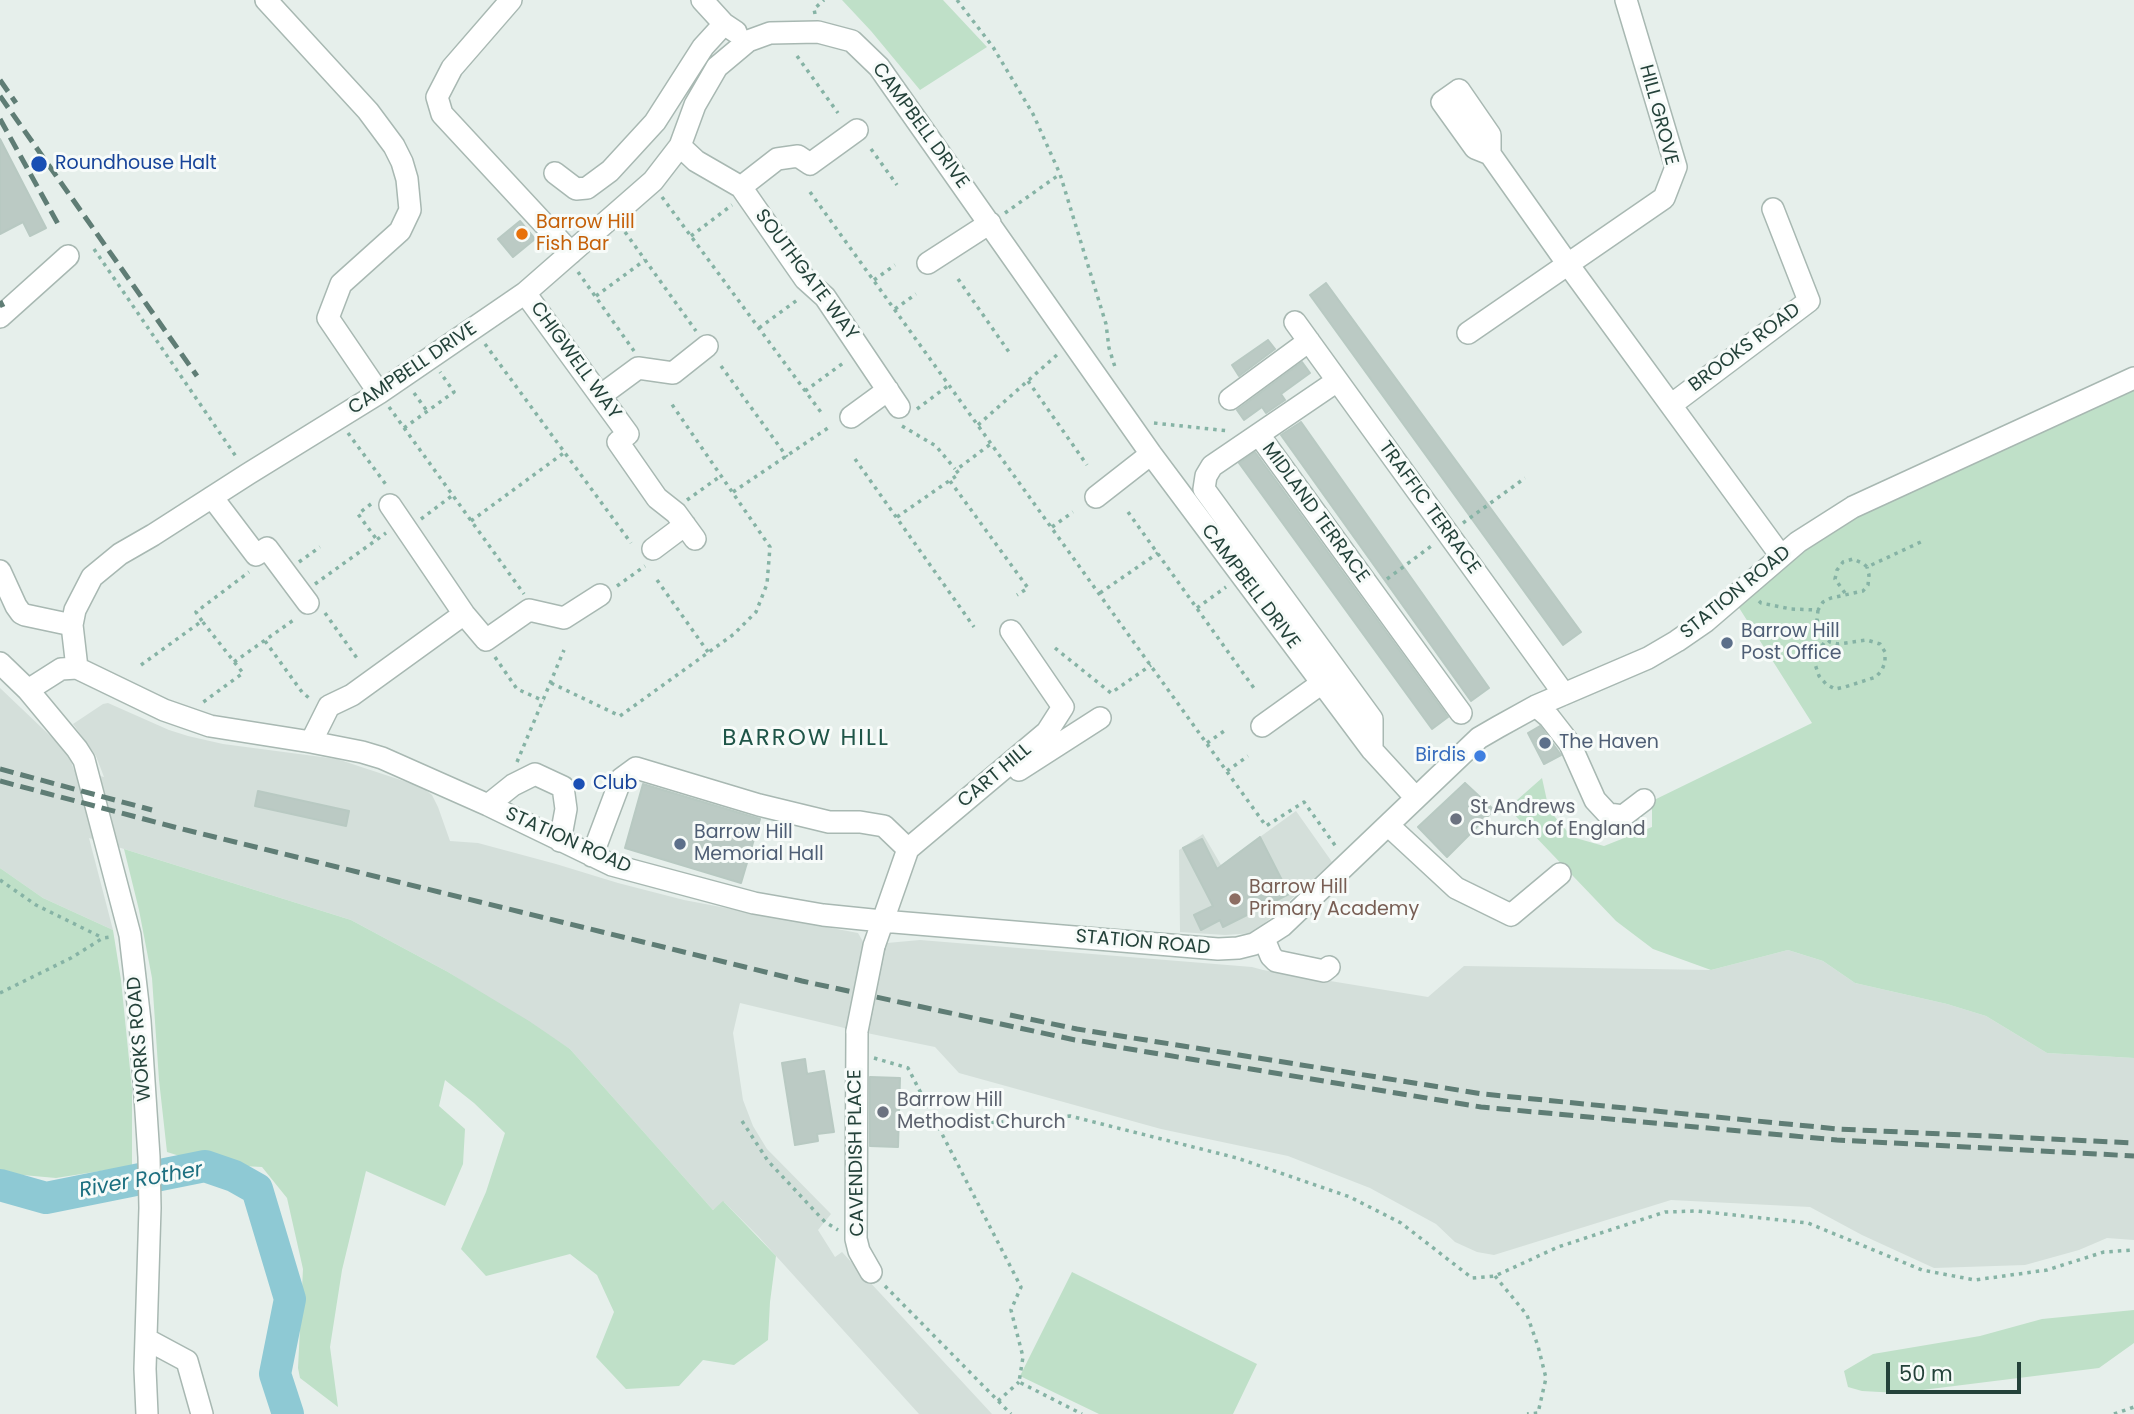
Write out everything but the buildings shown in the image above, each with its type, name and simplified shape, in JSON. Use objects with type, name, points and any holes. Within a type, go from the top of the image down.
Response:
[{"type":"street","points":[[267,0],[368,111],[394,146],[407,179],[410,210],[400,231],[341,284],[328,318],[379,393]]},
{"type":"street","points":[[511,0],[452,68],[437,97],[442,114],[571,253]]},
{"type":"street","points":[[702,0],[724,24],[748,41]]},
{"type":"street","name":"HILL GROVE","points":[[1567,263],[1664,198],[1676,167],[1626,0]]},
{"type":"street","points":[[555,173],[576,190],[587,188],[610,171],[655,122],[703,47],[724,24]]},
{"type":"street","name":"CAMPBELL DRIVE","points":[[77,668],[72,625],[75,610],[92,577],[120,554],[379,393],[526,293],[653,181],[680,146],[695,105],[717,67],[748,41],[769,33],[818,32],[852,41],[879,67],[1151,454],[1372,750],[1416,798]]},
{"type":"street","points":[[739,195],[777,159],[798,156],[810,164],[857,130]]},
{"type":"street","name":"SOUTHGATE WAY","points":[[680,146],[739,195],[805,279],[825,297],[901,408]]},
{"type":"street","name":"BROOKS ROAD","points":[[1490,154],[1781,556]]},
{"type":"street","name":"BROOKS ROAD","points":[[1671,405],[1808,301],[1773,209]]},
{"type":"street","points":[[928,263],[989,223]]},
{"type":"street","points":[[0,317],[68,256]]},
{"type":"street","points":[[1468,333],[1567,263]]},
{"type":"street","name":"CHIGWELL WAY","points":[[526,293],[628,435],[618,442],[657,498],[676,513],[690,532],[649,557]]},
{"type":"street","name":"TRAFFIC TERRACE","points":[[1295,322],[1564,694]]},
{"type":"street","points":[[600,396],[638,368],[673,373],[702,339]]},
{"type":"street","points":[[1230,398],[1309,341]]},
{"type":"street","name":"STATION ROAD","points":[[77,668],[164,710],[210,726],[362,751],[488,805],[612,865],[754,903],[823,915],[882,921],[1218,949],[1247,947],[1282,926],[1390,826],[1479,738],[1536,706],[1648,658],[1706,621],[1781,556],[1815,530],[1853,507],[2134,378]]},
{"type":"street","points":[[1337,381],[1212,466],[1206,476],[1204,489],[1372,719],[1372,750]]},
{"type":"street","points":[[851,417],[901,408]]},
{"type":"street","name":"MIDLAND TERRACE","points":[[1259,435],[1461,713]]},
{"type":"street","points":[[1096,496],[1151,454]]},
{"type":"street","points":[[212,497],[256,555],[267,548],[309,606]]},
{"type":"street","points":[[393,510],[464,614],[486,640],[529,610],[564,618],[604,593]]},
{"type":"street","points":[[0,571],[21,613],[72,625]]},
{"type":"street","points":[[311,742],[329,706],[352,695],[464,614]]},
{"type":"street","name":"CART HILL","points":[[908,849],[1047,732],[1063,707],[1012,631]]},
{"type":"street","name":"WORKS ROAD","points":[[0,663],[27,690],[84,760],[130,934],[140,1021],[149,1162],[147,1414]]},
{"type":"street","points":[[27,690],[61,668],[77,668]]},
{"type":"street","points":[[1262,726],[1322,683]]},
{"type":"street","points":[[1536,706],[1549,717],[1570,744],[1595,800],[1608,814],[1623,817],[1644,800]]},
{"type":"street","points":[[949,815],[1100,718]]},
{"type":"street","points":[[592,856],[621,779],[636,768],[759,805],[829,822],[860,822],[884,826],[908,849],[882,921]]},
{"type":"street","points":[[488,805],[513,785],[535,774],[563,787],[566,810],[560,841]]},
{"type":"street","points":[[1390,826],[1456,888],[1511,915],[1560,874]]},
{"type":"street","name":"CAVENDISH PLACE","points":[[871,1272],[859,1251],[856,1239],[856,1041],[874,946],[882,921]]},
{"type":"street","points":[[1264,939],[1271,957],[1276,961],[1324,971],[1329,967]]},
{"type":"street","points":[[146,1339],[187,1361],[202,1414]]},
{"type":"path","points":[[957,0],[993,47],[1033,114],[1060,174],[1106,324],[1109,348],[1118,375]]},
{"type":"path","points":[[797,57],[838,113]]},
{"type":"path","points":[[871,149],[897,184]]},
{"type":"path","points":[[989,223],[1060,174]]},
{"type":"path","points":[[653,181],[823,415]]},
{"type":"path","points":[[810,192],[1266,825],[1304,802],[1349,864]]},
{"type":"path","points":[[691,236],[739,195]]},
{"type":"path","points":[[625,232],[702,339]]},
{"type":"path","points":[[94,249],[248,474]]},
{"type":"path","points":[[571,253],[576,270],[647,369]]},
{"type":"path","points":[[595,296],[645,260]]},
{"type":"path","points":[[873,280],[895,265]]},
{"type":"path","points":[[958,279],[1011,355]]},
{"type":"path","points":[[894,309],[916,294]]},
{"type":"path","points":[[759,328],[804,295]]},
{"type":"path","points":[[978,425],[1073,341]]},
{"type":"path","points":[[484,342],[631,543]]},
{"type":"path","points":[[805,391],[850,358]]},
{"type":"path","points":[[721,366],[787,457]]},
{"type":"path","points":[[404,428],[454,391],[440,372]]},
{"type":"path","points":[[1028,381],[1087,465]]},
{"type":"path","points":[[897,517],[959,474],[901,408],[949,385]]},
{"type":"path","points":[[412,390],[427,411]]},
{"type":"path","points":[[379,393],[536,612]]},
{"type":"path","points":[[551,683],[620,716],[734,634],[756,612],[767,584],[770,547],[671,403]]},
{"type":"path","points":[[1152,422],[1259,435]]},
{"type":"path","points":[[342,425],[393,510]]},
{"type":"path","points":[[733,492],[831,426]]},
{"type":"path","points":[[956,470],[992,443]]},
{"type":"path","points":[[471,521],[565,452]]},
{"type":"path","points":[[855,459],[974,626]]},
{"type":"path","points":[[685,502],[722,475]]},
{"type":"path","points":[[950,481],[1028,588],[1017,595]]},
{"type":"path","points":[[377,540],[358,514],[393,510],[453,495]]},
{"type":"path","points":[[234,662],[309,606],[377,540],[393,510]]},
{"type":"path","points":[[1052,527],[1073,512]]},
{"type":"path","points":[[1128,512],[1256,691]]},
{"type":"path","points":[[1867,567],[1926,540]]},
{"type":"path","points":[[292,567],[320,547]]},
{"type":"path","points":[[1100,593],[1158,554]]},
{"type":"path","points":[[201,704],[243,673],[196,612],[272,555]]},
{"type":"path","points":[[604,593],[649,557]]},
{"type":"path","points":[[1827,639],[1818,651],[1815,664],[1819,676],[1826,684],[1836,689],[1845,687],[1876,677],[1882,670],[1885,652],[1880,644],[1867,640],[1838,644],[1820,632],[1816,620],[1818,610],[1824,602],[1845,593],[1863,591],[1868,585],[1867,567],[1853,559],[1843,562],[1837,570],[1835,579],[1845,593]]},
{"type":"path","points":[[1196,608],[1242,576]]},
{"type":"path","points":[[657,580],[708,652]]},
{"type":"path","points":[[1738,594],[1761,603],[1791,609],[1818,610]]},
{"type":"path","points":[[309,606],[359,662]]},
{"type":"path","points":[[141,666],[202,621]]},
{"type":"path","points":[[265,641],[309,698]]},
{"type":"path","points":[[1055,648],[1111,693],[1151,665]]},
{"type":"path","points":[[489,649],[517,689],[544,701]]},
{"type":"path","points":[[521,780],[516,765],[564,650]]},
{"type":"path","points":[[1207,743],[1227,729]]},
{"type":"path","points":[[1227,771],[1248,756]]},
{"type":"path","points":[[0,880],[36,905],[103,938],[71,958],[0,993]]},
{"type":"path","points":[[856,1041],[908,1068],[1021,1287],[1011,1310],[1023,1357],[1018,1382],[998,1401]]},
{"type":"path","points":[[941,1129],[961,1124],[1040,1120],[1070,1115],[1237,1158],[1350,1197],[1401,1223],[1472,1278],[1495,1276],[1558,1247],[1665,1212],[1698,1212],[1808,1223],[1922,1270],[1975,1280],[2046,1270],[2104,1252],[2134,1250]]},
{"type":"path","points":[[742,1121],[768,1161],[825,1222],[856,1239]]},
{"type":"path","points":[[871,1272],[1011,1414]]},
{"type":"path","points":[[1495,1276],[1527,1315],[1546,1378],[1538,1413],[1527,1414]]},
{"type":"path","points":[[1018,1382],[1082,1414]]},
{"type":"path","points":[[2114,1414],[2134,1407]]},
{"type":"shaded area","points":[[0,688],[63,748],[74,770],[104,777],[96,756],[73,724],[108,703],[188,736],[223,744],[337,759],[422,787],[432,795],[450,841],[478,843],[684,900],[858,933],[865,945],[920,940],[1252,967],[1428,997],[1464,966],[1711,970],[1788,950],[1823,961],[1855,983],[1947,1004],[1986,1016],[2047,1053],[2134,1058],[2134,1240],[2107,1238],[2079,1250],[2025,1265],[1934,1268],[1862,1235],[1810,1207],[1671,1200],[1494,1255],[1477,1252],[1455,1242],[1436,1224],[1370,1188],[1288,1156],[1161,1129],[959,1073],[935,1047],[740,1003],[733,1033],[743,1100],[753,1126],[767,1149],[831,1214],[818,1230],[835,1257],[842,1252],[992,1414],[919,1414],[724,1202],[713,1210],[570,1049],[448,972],[351,920],[89,838],[113,930],[43,898],[0,868]]},
{"type":"shaded area","name":"Barrow Hill Primary Academy","points":[[1296,811],[1332,862],[1254,933],[1225,935],[1180,932],[1179,850],[1203,834],[1221,865]]},
{"type":"green space","points":[[842,0],[943,0],[987,47],[920,90]]},
{"type":"green space","points":[[2134,387],[2134,1058],[2047,1053],[1986,1016],[1947,1004],[1855,983],[1823,961],[1788,950],[1711,970],[1653,949],[1616,921],[1508,808],[1542,778],[1549,810],[1572,837],[1604,846],[1652,827],[1652,801],[1812,723],[1736,603],[1829,528]]},
{"type":"green space","points":[[124,849],[351,920],[448,972],[570,1049],[713,1210],[723,1201],[776,1256],[768,1340],[734,1365],[703,1360],[679,1386],[626,1389],[596,1357],[614,1312],[597,1275],[570,1254],[486,1276],[461,1249],[486,1192],[505,1133],[445,1080],[439,1106],[465,1129],[463,1164],[445,1206],[366,1171],[342,1270],[330,1347],[338,1407],[300,1378],[298,1368],[303,1269],[287,1198],[262,1167],[205,1164],[167,1152],[152,978]]},
{"type":"green space","points":[[0,868],[43,898],[113,930],[132,1089],[132,1166],[56,1178],[0,1173]]},
{"type":"green space","points":[[1072,1272],[1257,1364],[1233,1414],[1099,1414],[1020,1376]]},
{"type":"green space","points":[[2134,1310],[2134,1343],[2099,1368],[1898,1393],[1862,1391],[1848,1387],[1844,1371],[1873,1354],[1980,1336],[2042,1319]]},
{"type":"waterway","name":"River Rother","points":[[0,1185],[46,1198],[205,1166],[234,1176],[257,1189],[290,1299],[275,1374],[288,1414]]},
{"type":"railway","points":[[0,80],[16,103]]},
{"type":"railway","points":[[0,96],[197,376]]},
{"type":"railway","points":[[0,119],[58,224]]},
{"type":"railway","points":[[0,301],[3,307]]},
{"type":"railway","points":[[0,769],[152,810]]},
{"type":"railway","points":[[0,781],[178,828],[802,981],[1075,1040],[1481,1107],[1837,1140],[2134,1156]]},
{"type":"railway","points":[[1010,1015],[1077,1029],[1483,1094],[1838,1129],[2134,1143]]},
{"type":"place","name":"Roundhouse Halt","points":[[39,164]]},
{"type":"place","name":"Barrow Hill Fish Bar","points":[[522,234]]},
{"type":"place","name":"Barrow Hill Post Office","points":[[1727,643]]},
{"type":"place","name":"The Haven","points":[[1545,743]]},
{"type":"place","name":"Birdis","points":[[1480,756]]},
{"type":"place","name":"Club","points":[[579,784]]},
{"type":"place","name":"St Andrews Church of England","points":[[1456,819]]},
{"type":"place","name":"Barrow Hill Memorial Hall","points":[[680,844]]},
{"type":"place","name":"Barrow Hill Primary Academy","points":[[1235,899]]},
{"type":"place","name":"Barrrow Hill Methodist Church","points":[[883,1112]]},
{"type":"district","name":"BARROW HILL","points":[[806,739]]}]
